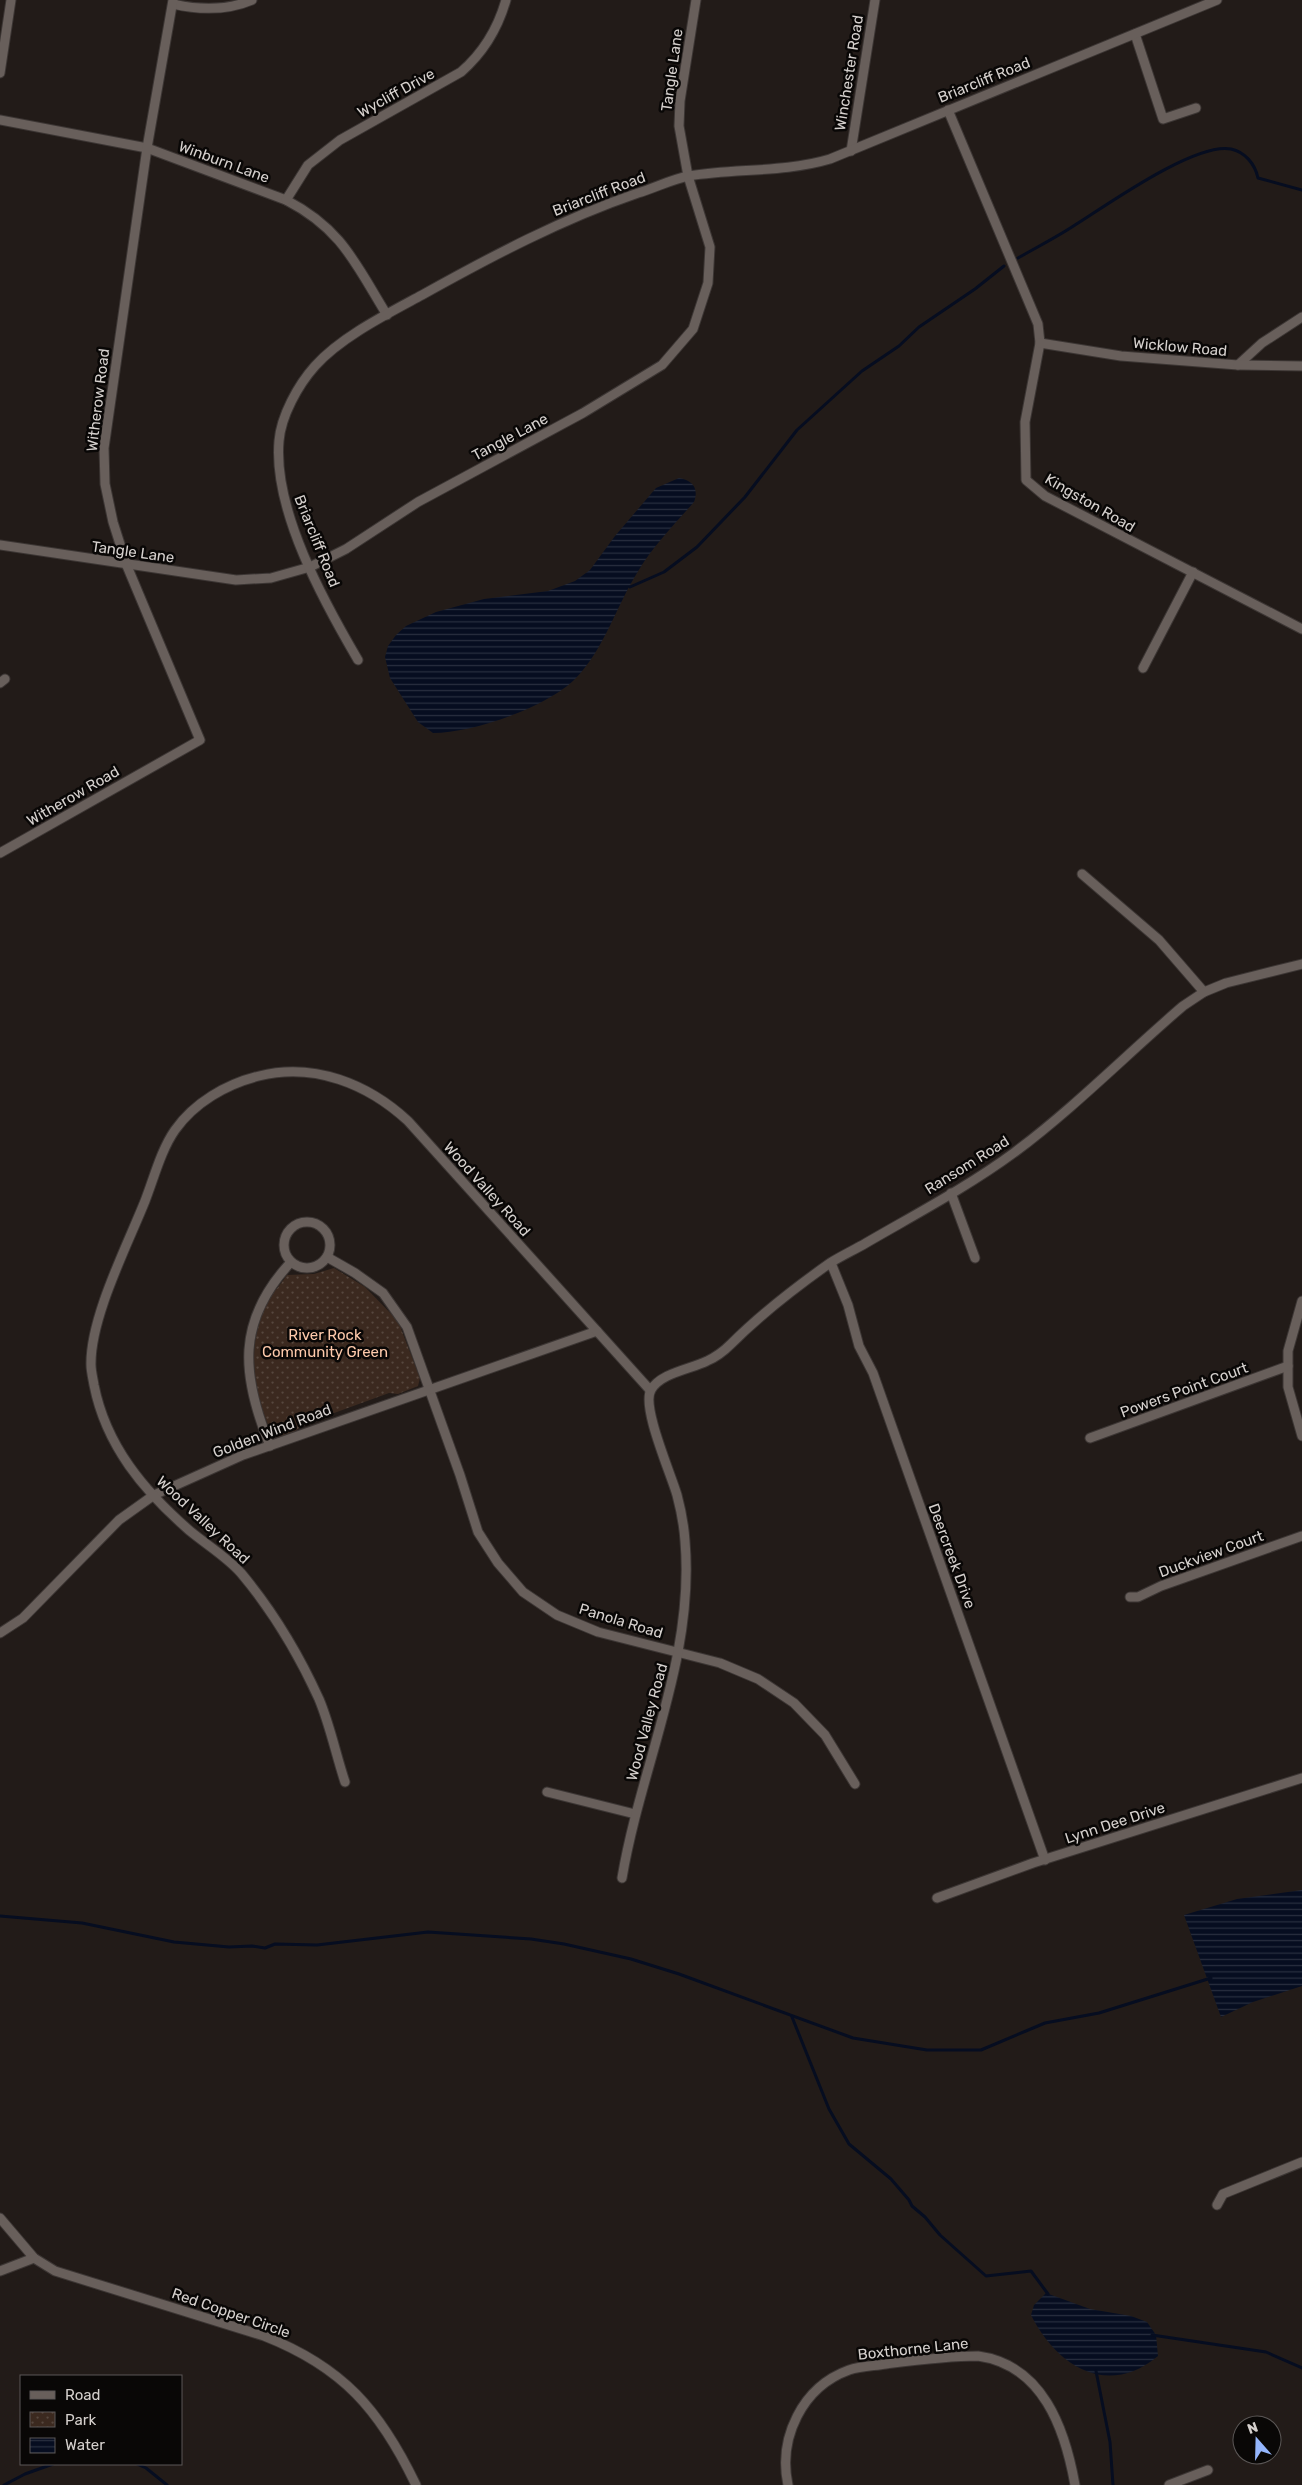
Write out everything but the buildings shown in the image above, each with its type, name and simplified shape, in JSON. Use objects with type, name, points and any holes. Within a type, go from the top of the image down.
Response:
[{"type":"street","points":[[0,73],[11,0]]},
{"type":"street","points":[[173,2],[199,10],[240,5],[252,0]]},
{"type":"street","name":"Wycliff Drive","points":[[286,200],[308,165],[340,140],[461,72],[478,58],[502,15],[506,0]]},
{"type":"street","name":"Tangle Lane","points":[[0,545],[127,566],[236,580],[271,578],[310,567],[346,549],[418,502],[583,414],[662,365],[693,329],[708,283],[710,246],[688,176],[679,126],[680,101],[696,0]]},
{"type":"street","name":"Winchester Road","points":[[851,151],[875,0]]},
{"type":"street","name":"Briarcliff Road","points":[[358,660],[338,626],[310,567],[287,508],[280,481],[278,458],[282,427],[296,394],[314,367],[342,344],[387,315],[510,246],[599,206],[688,176],[804,167],[851,151],[1217,0]]},
{"type":"street","name":"Witherow Road","points":[[0,853],[200,740],[127,566],[113,522],[105,484],[104,448],[147,148],[173,2]]},
{"type":"street","points":[[1135,34],[1163,119],[1196,108]]},
{"type":"street","name":"Kingston Road","points":[[948,110],[1038,324],[1040,343],[1025,422],[1026,480],[1044,496],[1073,509],[1134,544],[1193,572],[1302,629]]},
{"type":"street","name":"Winburn Lane","points":[[0,120],[147,148],[286,200],[308,211],[336,234],[387,315]]},
{"type":"street","name":"Wicklow Road","points":[[1040,343],[1121,356],[1238,365],[1262,343],[1302,317]]},
{"type":"street","points":[[1238,365],[1302,366]]},
{"type":"street","points":[[1143,668],[1193,572]]},
{"type":"street","points":[[1082,874],[1159,940],[1204,992]]},
{"type":"street","name":"Ransom Road","points":[[649,1393],[667,1377],[709,1360],[723,1351],[744,1330],[831,1263],[951,1193],[1015,1152],[1183,1006],[1204,992],[1226,983],[1302,964]]},
{"type":"street","name":"Wood Valley Road","points":[[345,1782],[320,1702],[283,1632],[240,1572],[180,1522],[154,1495],[117,1448],[99,1411],[91,1365],[98,1317],[175,1131],[201,1103],[228,1086],[266,1074],[296,1072],[321,1074],[364,1089],[389,1104],[408,1121],[598,1331],[649,1393],[650,1415],[678,1499],[685,1541],[685,1606],[679,1653],[648,1773],[635,1814],[622,1878]]},
{"type":"street","points":[[951,1193],[975,1258]]},
{"type":"street","points":[[304,1222],[314,1223],[326,1232],[330,1242],[327,1257],[320,1264],[310,1268],[300,1267],[291,1262],[285,1254],[285,1238],[294,1226],[304,1222]]},
{"type":"street","name":"Panola Road","points":[[327,1257],[355,1273],[383,1293],[407,1327],[478,1532],[498,1563],[523,1592],[557,1615],[598,1632],[720,1663],[758,1678],[794,1703],[825,1735],[855,1784]]},
{"type":"street","points":[[270,1446],[251,1388],[247,1362],[252,1330],[258,1311],[271,1283],[291,1262]]},
{"type":"street","name":"Deercreek Drive","points":[[831,1263],[848,1305],[859,1346],[873,1373],[1045,1860]]},
{"type":"street","points":[[1302,1301],[1288,1351],[1288,1387],[1302,1436]]},
{"type":"street","name":"Golden Wind Road","points":[[0,1633],[23,1618],[119,1520],[154,1495],[209,1470],[270,1446],[598,1331]]},
{"type":"street","name":"Powers Point Court","points":[[1090,1438],[1288,1366]]},
{"type":"street","name":"Duckview Court","points":[[1130,1597],[1138,1596],[1302,1536]]},
{"type":"street","name":"Lynn Dee Drive","points":[[937,1898],[1045,1860],[1302,1778]]},
{"type":"street","points":[[546,1792],[635,1814]]},
{"type":"street","points":[[1216,2205],[1223,2194],[1302,2162]]},
{"type":"street","name":"Red Copper Circle","points":[[0,2218],[34,2258],[55,2271],[264,2336],[321,2364],[363,2399],[372,2410],[397,2446],[416,2485]]},
{"type":"street","points":[[0,2271],[34,2258]]},
{"type":"street","name":"Boxthorne Lane","points":[[788,2485],[786,2450],[793,2424],[810,2397],[831,2380],[856,2368],[978,2356],[996,2360],[1012,2368],[1034,2384],[1043,2394],[1065,2439],[1075,2485]]},
{"type":"street","points":[[1169,2485],[1208,2470]]},
{"type":"green space","name":"River Rock Community Green","points":[[334,1268],[365,1287],[398,1321],[420,1378],[418,1386],[398,1394],[389,1393],[304,1424],[286,1437],[273,1436],[260,1402],[254,1366],[254,1349],[262,1314],[270,1297],[287,1275],[314,1274]]},
{"type":"water","points":[[679,478],[688,481],[694,486],[696,493],[694,502],[649,554],[629,586],[602,641],[586,667],[576,678],[547,699],[529,708],[488,723],[449,732],[433,733],[418,722],[390,678],[385,657],[388,646],[396,635],[406,626],[436,612],[484,599],[548,591],[575,581],[590,570],[615,536],[656,488]]},
{"type":"water","points":[[1302,1890],[1302,1986],[1253,2002],[1221,2017],[1184,1915],[1237,1899]]},
{"type":"water","points":[[1046,2293],[1090,2309],[1131,2316],[1147,2322],[1156,2335],[1158,2356],[1139,2368],[1121,2375],[1103,2375],[1086,2371],[1069,2362],[1042,2333],[1031,2315],[1034,2305]]},
{"type":"waterway","points":[[1018,258],[1061,234],[1152,177],[1196,155],[1215,149],[1231,149],[1241,153],[1249,159],[1258,178],[1302,190]]},
{"type":"waterway","points":[[630,587],[664,572],[697,547],[745,497],[797,430],[862,371],[899,346],[919,327],[975,289],[1004,266]]},
{"type":"waterway","points":[[0,1916],[82,1923],[174,1942],[229,1947],[252,1946],[265,1948],[275,1944],[317,1945],[428,1932],[531,1939],[564,1944],[631,1959],[679,1974],[853,2038],[927,2050],[981,2050],[1045,2023],[1099,2013],[1211,1978]]},
{"type":"waterway","points":[[792,2017],[829,2109],[849,2144],[891,2179],[912,2206],[925,2217],[940,2235],[986,2276],[1031,2271],[1048,2294]]},
{"type":"waterway","points":[[1152,2335],[1266,2352],[1302,2368]]},
{"type":"waterway","points":[[1096,2371],[1110,2442],[1113,2485]]},
{"type":"waterway","points":[[4,2485],[25,2474],[50,2465]]},
{"type":"waterway","points":[[139,2465],[146,2468],[167,2485]]}]
